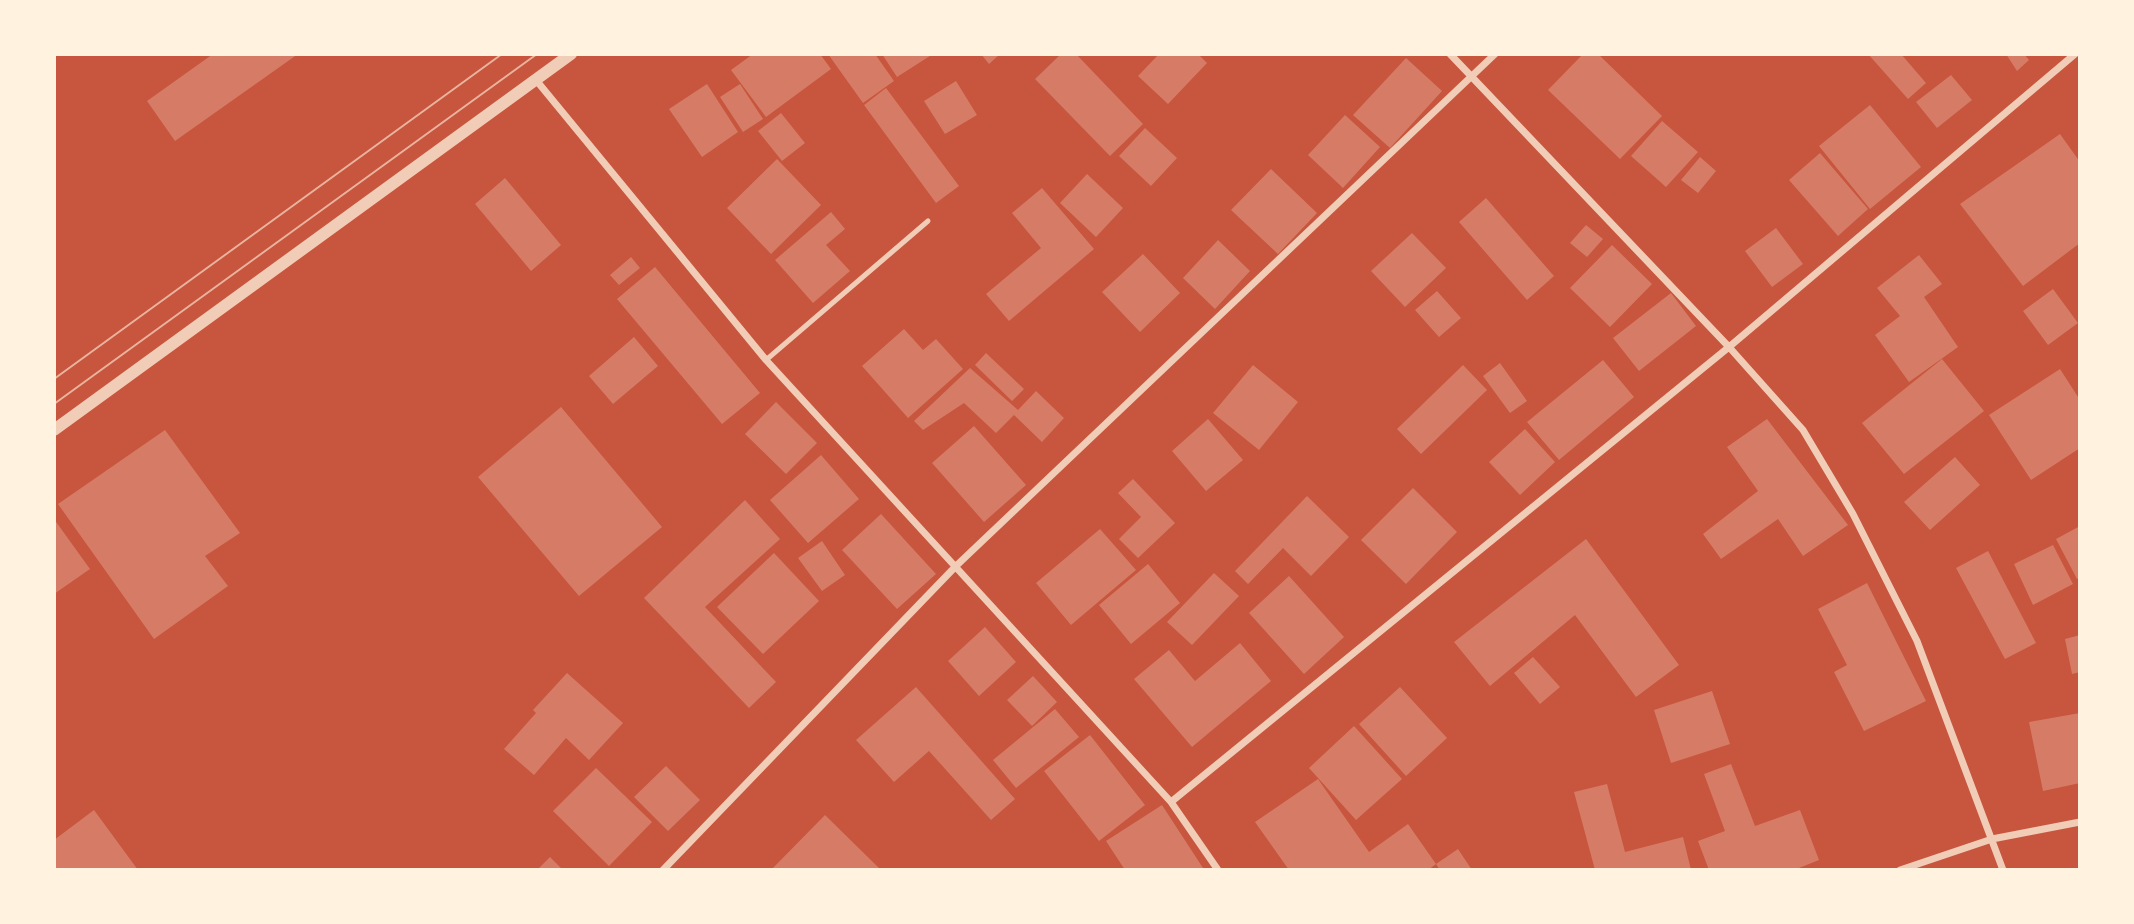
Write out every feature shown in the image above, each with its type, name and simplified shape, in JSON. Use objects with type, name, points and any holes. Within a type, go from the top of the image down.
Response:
[{"type":"street","points":[[54,430],[571,54]]},
{"type":"street","points":[[1450,54],[1729,347],[1802,430],[1853,514],[1917,641],[2003,870]]},
{"type":"street","points":[[663,870],[956,566],[1495,54]]},
{"type":"street","points":[[1171,802],[1729,347],[2075,54]]},
{"type":"street","points":[[536,80],[766,360],[1171,802],[1217,870]]},
{"type":"street","points":[[1900,870],[1992,839],[2080,822]]},
{"type":"lane","points":[[766,360],[928,221]]},
{"type":"building","points":[[213,54],[298,54],[175,141],[147,101]]},
{"type":"building","points":[[753,54],[820,54],[831,69],[766,117],[731,70]]},
{"type":"building","points":[[828,54],[875,54],[894,81],[863,103]]},
{"type":"building","points":[[882,54],[933,54],[897,77]]},
{"type":"building","points":[[981,54],[1000,54],[989,64]]},
{"type":"building","points":[[1061,54],[1076,54],[1143,124],[1110,156],[1035,79]]},
{"type":"building","points":[[1159,54],[1198,54],[1207,63],[1168,104],[1138,76]]},
{"type":"building","points":[[1583,54],[1598,54],[1662,116],[1620,159],[1548,90]]},
{"type":"building","points":[[1868,54],[1901,54],[1926,83],[1908,99]]},
{"type":"building","points":[[2006,54],[2024,54],[2029,60],[2017,71]]},
{"type":"building","points":[[1406,58],[1442,91],[1390,148],[1353,115]]},
{"type":"building","points":[[1951,75],[1972,100],[1937,128],[1916,102]]},
{"type":"building","points":[[956,81],[977,115],[945,134],[924,101]]},
{"type":"building","points":[[707,84],[738,132],[702,157],[669,109]]},
{"type":"building","points":[[740,84],[763,119],[743,132],[720,97]]},
{"type":"building","points":[[886,88],[959,186],[936,203],[864,105]]},
{"type":"building","points":[[1870,105],[1921,167],[1870,209],[1819,146]]},
{"type":"building","points":[[781,113],[805,143],[782,161],[758,131]]},
{"type":"building","points":[[1345,115],[1380,147],[1343,188],[1308,155]]},
{"type":"building","points":[[1662,121],[1698,152],[1666,187],[1631,156]]},
{"type":"building","points":[[1145,128],[1177,158],[1151,186],[1119,156]]},
{"type":"building","points":[[2060,134],[2080,162],[2080,243],[2023,286],[1960,204]]},
{"type":"building","points":[[1820,153],[1868,209],[1838,236],[1789,180]]},
{"type":"building","points":[[1700,157],[1716,171],[1698,193],[1681,180]]},
{"type":"building","points":[[777,159],[821,205],[771,254],[727,208]]},
{"type":"building","points":[[1271,169],[1317,213],[1278,254],[1231,210]]},
{"type":"building","points":[[1087,174],[1123,208],[1096,237],[1060,203]]},
{"type":"building","points":[[505,178],[561,245],[531,271],[475,204]]},
{"type":"building","points":[[1042,188],[1094,249],[1009,321],[986,294],[1041,248],[1012,213]]},
{"type":"building","points":[[1486,198],[1554,276],[1527,300],[1459,222]]},
{"type":"building","points":[[831,212],[845,229],[826,245],[850,271],[813,303],[775,260]]},
{"type":"building","points":[[1586,225],[1603,239],[1587,257],[1570,243]]},
{"type":"building","points":[[1776,228],[1803,264],[1772,287],[1745,251]]},
{"type":"building","points":[[1412,233],[1446,268],[1405,307],[1371,271]]},
{"type":"building","points":[[1218,240],[1250,271],[1215,309],[1183,278]]},
{"type":"building","points":[[1612,245],[1652,284],[1610,327],[1570,288]]},
{"type":"building","points":[[1143,254],[1180,293],[1140,332],[1102,292]]},
{"type":"building","points":[[1919,255],[1942,284],[1924,297],[1958,347],[1909,382],[1875,335],[1900,316],[1877,288]]},
{"type":"building","points":[[631,257],[640,268],[619,285],[610,275]]},
{"type":"building","points":[[655,267],[760,393],[722,424],[617,299]]},
{"type":"building","points":[[2053,289],[2078,323],[2048,345],[2023,311]]},
{"type":"building","points":[[1437,291],[1461,318],[1439,337],[1415,310]]},
{"type":"building","points":[[1671,293],[1696,326],[1639,371],[1613,338]]},
{"type":"building","points":[[904,329],[923,350],[936,339],[963,369],[908,418],[862,366]]},
{"type":"building","points":[[634,337],[658,366],[613,404],[589,376]]},
{"type":"building","points":[[986,353],[1024,389],[1012,401],[975,365]]},
{"type":"building","points":[[1942,359],[1984,411],[1904,474],[1862,423]]},
{"type":"building","points":[[1603,360],[1634,397],[1559,460],[1527,422]]},
{"type":"building","points":[[1500,363],[1527,401],[1510,413],[1483,376]]},
{"type":"building","points":[[1253,365],[1298,402],[1259,450],[1213,413]]},
{"type":"building","points":[[1463,365],[1487,390],[1421,454],[1397,429]]},
{"type":"building","points":[[970,368],[1018,410],[1036,391],[1064,418],[1042,442],[1014,415],[996,433],[964,403],[923,430],[914,421]]},
{"type":"building","points":[[2060,369],[2080,400],[2080,448],[2031,480],[1989,415]]},
{"type":"building","points":[[776,402],[817,443],[786,474],[745,434]]},
{"type":"building","points":[[561,407],[662,527],[579,596],[478,477]]},
{"type":"building","points":[[1208,419],[1243,460],[1206,491],[1172,451]]},
{"type":"building","points":[[1767,419],[1848,525],[1803,556],[1778,519],[1721,559],[1703,534],[1758,491],[1727,447]]},
{"type":"building","points":[[974,426],[1026,485],[984,522],[932,463]]},
{"type":"building","points":[[1525,429],[1555,462],[1520,495],[1489,462]]},
{"type":"building","points":[[165,430],[240,533],[205,556],[228,586],[154,639],[58,504]]},
{"type":"building","points":[[821,455],[859,499],[808,543],[770,500]]},
{"type":"building","points":[[1955,457],[1980,485],[1930,530],[1904,502]]},
{"type":"building","points":[[1133,479],[1175,523],[1138,558],[1119,539],[1141,517],[1118,493]]},
{"type":"building","points":[[1413,488],[1457,532],[1406,584],[1361,540]]},
{"type":"building","points":[[1307,496],[1349,537],[1311,576],[1283,548],[1248,584],[1235,571]]},
{"type":"building","points":[[745,500],[780,539],[705,607],[776,682],[749,708],[644,598]]},
{"type":"building","points":[[881,514],[936,574],[897,609],[842,550]]},
{"type":"building","points":[[54,519],[90,569],[54,594]]},
{"type":"building","points":[[2080,526],[2080,577],[2077,579],[2056,539]]},
{"type":"building","points":[[1100,529],[1136,570],[1071,625],[1036,583]]},
{"type":"building","points":[[1586,539],[1679,665],[1636,697],[1575,615],[1490,686],[1454,642]]},
{"type":"building","points":[[822,541],[845,575],[822,591],[798,558]]},
{"type":"building","points":[[2053,545],[2073,584],[2033,605],[2014,564]]},
{"type":"building","points":[[1988,551],[2036,643],[2005,659],[1956,568]]},
{"type":"building","points":[[774,553],[819,601],[763,654],[717,607]]},
{"type":"building","points":[[1148,564],[1180,603],[1131,644],[1099,605]]},
{"type":"building","points":[[1214,573],[1239,596],[1192,645],[1167,622]]},
{"type":"building","points":[[1289,576],[1344,637],[1304,674],[1249,613]]},
{"type":"building","points":[[1867,583],[1926,701],[1864,731],[1834,672],[1847,665],[1818,609]]},
{"type":"building","points":[[985,627],[1016,662],[979,696],[948,661]]},
{"type":"building","points":[[2080,635],[2080,672],[2072,674],[2065,639]]},
{"type":"building","points":[[1240,643],[1271,681],[1192,747],[1134,679],[1169,650],[1195,681]]},
{"type":"building","points":[[1533,657],[1560,687],[1540,704],[1514,673]]},
{"type":"building","points":[[567,673],[623,723],[589,760],[566,738],[534,775],[504,749],[536,713],[533,710]]},
{"type":"building","points":[[1033,676],[1057,702],[1032,726],[1007,700]]},
{"type":"building","points":[[916,687],[1015,799],[991,820],[929,751],[894,782],[856,740]]},
{"type":"building","points":[[1400,687],[1447,738],[1406,776],[1359,724]]},
{"type":"building","points":[[1712,691],[1730,744],[1671,763],[1654,710]]},
{"type":"building","points":[[1055,709],[1079,737],[1016,788],[993,760]]},
{"type":"building","points":[[2080,713],[2080,783],[2043,791],[2029,722]]},
{"type":"building","points":[[1354,726],[1402,779],[1356,820],[1309,768]]},
{"type":"building","points":[[1090,735],[1145,805],[1099,841],[1044,771]]},
{"type":"building","points":[[1731,764],[1755,826],[1800,810],[1819,860],[1794,870],[1709,870],[1698,841],[1725,831],[1704,774]]},
{"type":"building","points":[[666,766],[700,800],[668,831],[634,797]]},
{"type":"building","points":[[596,768],[652,822],[609,866],[553,811]]},
{"type":"building","points":[[1318,779],[1369,852],[1408,824],[1436,864],[1428,870],[1289,870],[1255,822]]},
{"type":"building","points":[[1607,784],[1625,852],[1683,837],[1691,870],[1595,870],[1574,792]]},
{"type":"building","points":[[1162,805],[1204,870],[1125,870],[1106,841]]},
{"type":"building","points":[[94,810],[138,870],[54,870],[54,840]]},
{"type":"building","points":[[825,815],[881,870],[771,870]]},
{"type":"building","points":[[1458,849],[1472,870],[1440,870],[1436,864]]},
{"type":"building","points":[[550,857],[563,870],[537,870]]},
{"type":"tram line","points":[[54,379],[502,54]]},
{"type":"tram line","points":[[54,404],[537,54]]}]
